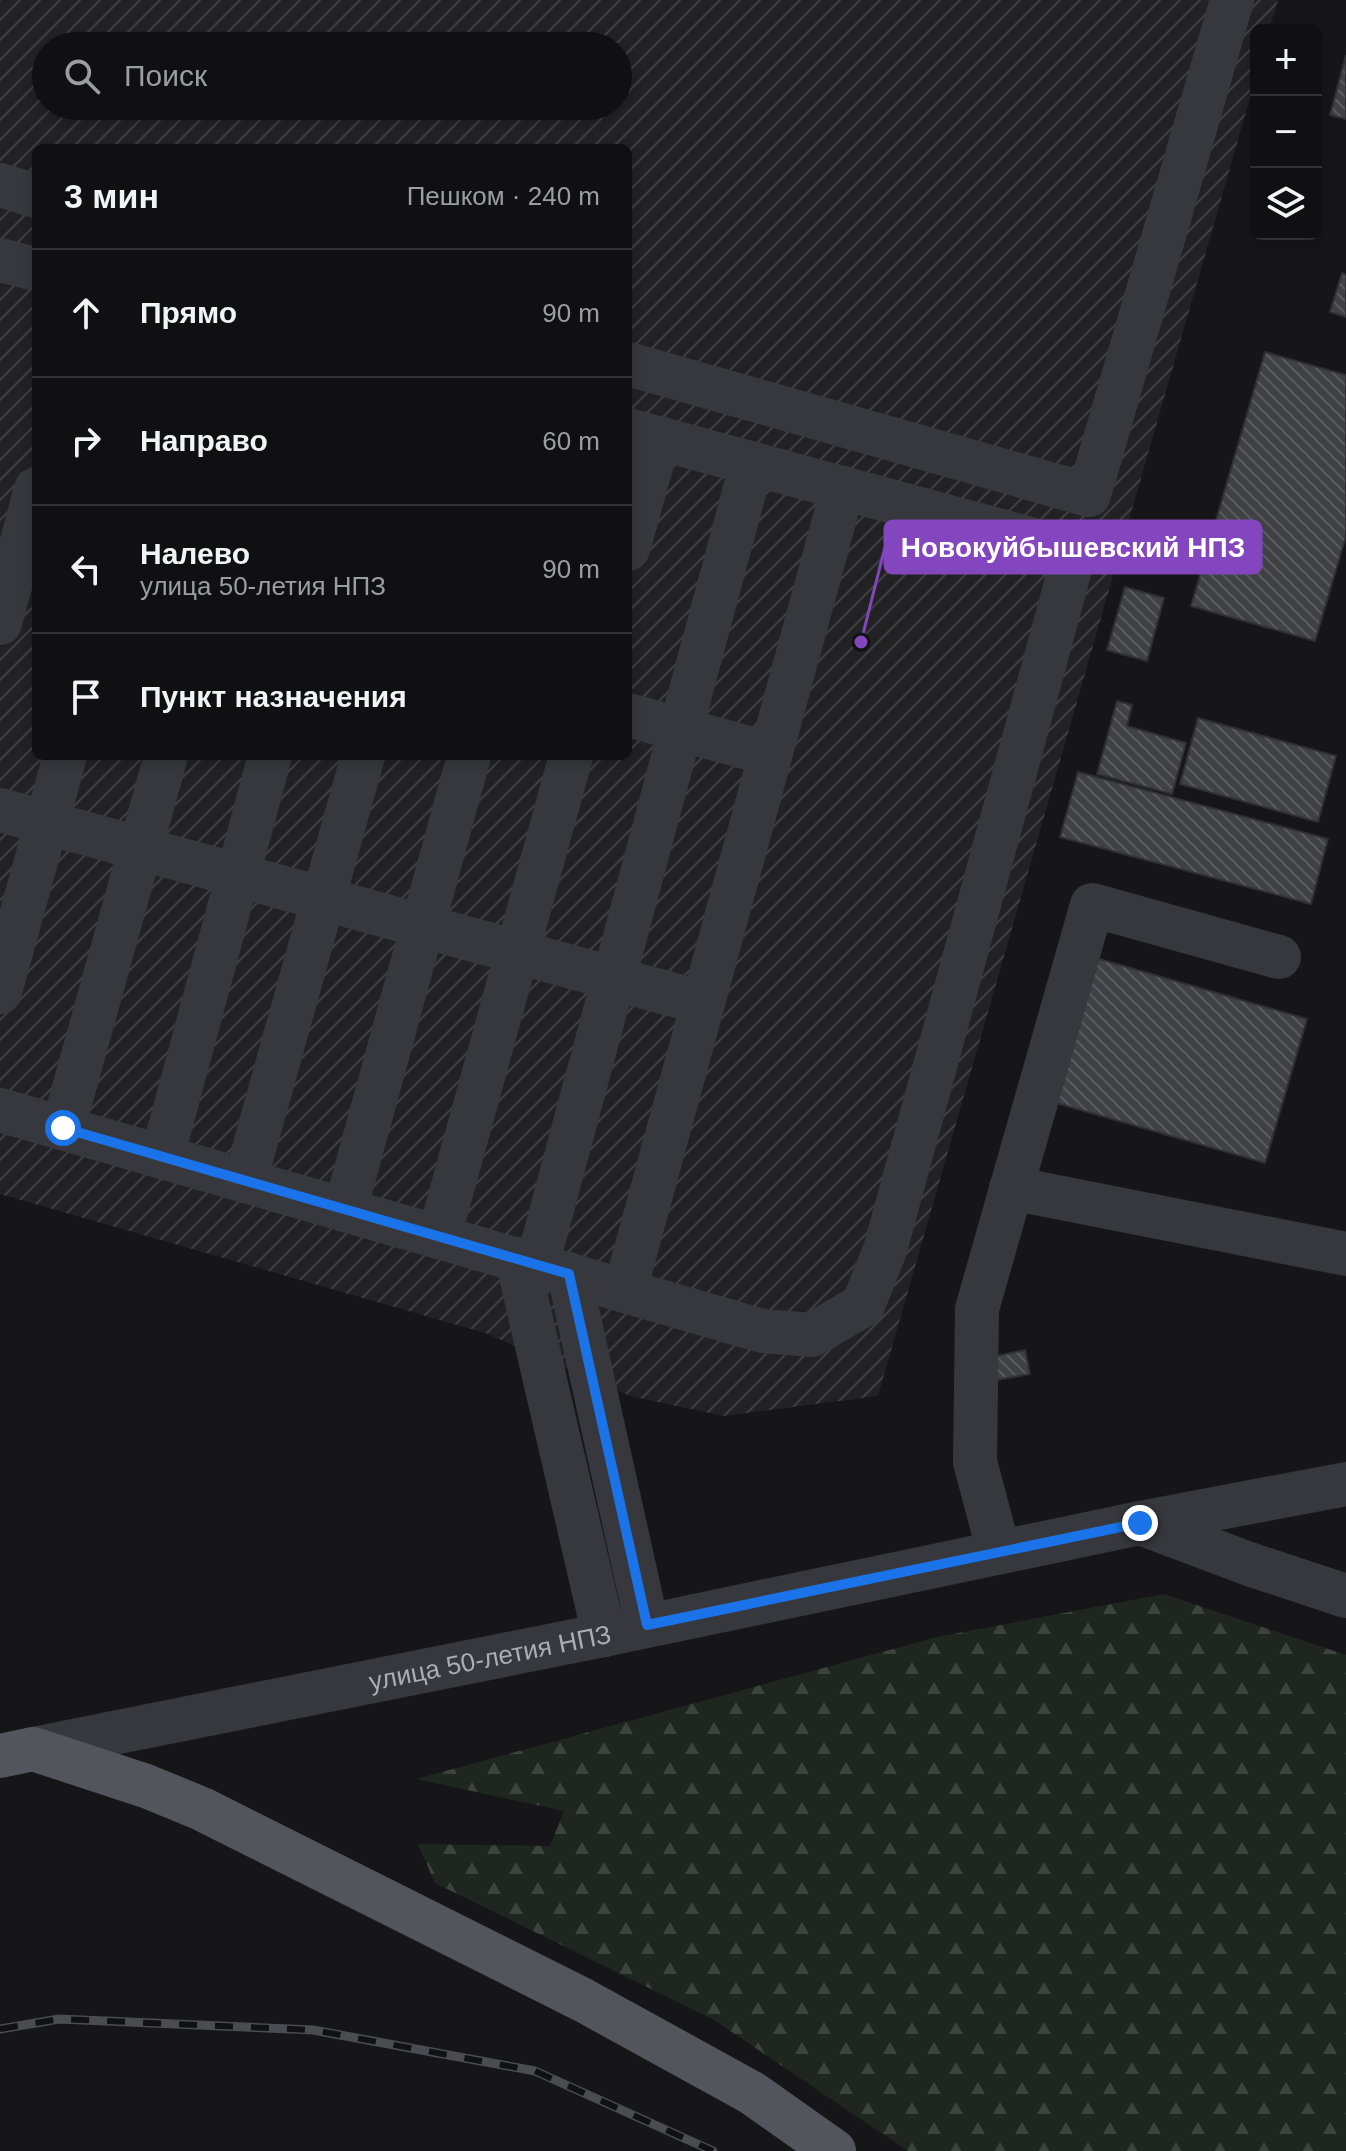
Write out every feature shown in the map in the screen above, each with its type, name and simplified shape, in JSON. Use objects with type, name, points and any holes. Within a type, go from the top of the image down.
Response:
[{"type":"main road","points":[[17,1753],[146,1786],[202,1809],[583,2000],[752,2093],[834,2151]]},
{"type":"street","points":[[632,365],[1089,495],[1232,0]]},
{"type":"street","points":[[0,185],[32,195]]},
{"type":"street","points":[[0,260],[32,268]]},
{"type":"street","points":[[0,1110],[763,1331],[812,1335],[863,1305],[885,1250],[1075,551],[643,434],[632,518]]},
{"type":"street","points":[[604,1635],[541,1266],[614,978],[752,463]]},
{"type":"street","points":[[625,1290],[843,488]]},
{"type":"street","points":[[0,623],[32,502]]},
{"type":"street","points":[[632,716],[770,754]]},
{"type":"street","points":[[0,992],[64,760]]},
{"type":"street","points":[[63,1128],[165,760]]},
{"type":"street","points":[[162,1157],[269,760]]},
{"type":"street","points":[[245,1181],[362,760]]},
{"type":"street","points":[[345,1210],[468,760]]},
{"type":"street","points":[[439,1237],[570,760]]},
{"type":"street","points":[[0,810],[703,1003]]},
{"type":"street","points":[[999,1552],[975,1462],[977,1309],[1092,905],[1279,957]]},
{"type":"street","points":[[1011,1188],[1346,1254]]},
{"type":"street","points":[[541,1266],[647,1625]]},
{"type":"street","name":"улица 50-летия НПЗ","points":[[17,1753],[1140,1523],[1346,1484]]},
{"type":"street","points":[[1140,1523],[1346,1596]]},
{"type":"shaded area","points":[[0,0],[1278,0],[1271,24],[1250,24],[1250,98],[878,1396],[723,1416],[630,1396],[485,1333],[0,1194]]},
{"type":"green space","points":[[1164,1594],[1346,1655],[1346,2151],[908,2151],[714,2020],[435,1883],[418,1844],[550,1846],[564,1811],[416,1779],[937,1637]]},
{"type":"building","points":[[1346,55],[1346,119],[1330,115]]},
{"type":"building","points":[[1342,273],[1346,275],[1346,317],[1330,312]]},
{"type":"building","points":[[1265,352],[1346,375],[1346,536],[1315,641],[1191,606]]},
{"type":"building","points":[[1125,587],[1164,598],[1147,661],[1107,650]]},
{"type":"building","points":[[1117,701],[1132,705],[1127,726],[1186,743],[1172,794],[1097,774]]},
{"type":"building","points":[[1198,718],[1336,756],[1318,822],[1180,784]]},
{"type":"building","points":[[1078,772],[1328,839],[1311,904],[1060,837]]},
{"type":"building","points":[[1089,956],[1307,1019],[1265,1163],[1046,1100]]},
{"type":"building","points":[[1025,1350],[1030,1374],[996,1380],[992,1357]]},
{"type":"railway","points":[[0,2029],[59,2019],[313,2030],[535,2071],[713,2151]]},
{"type":"place","name":"Новокуйбышевский НПЗ","points":[[861,642]]},
{"type":"route","points":[[63,1128],[569,1274],[647,1625],[1140,1523]]}]
